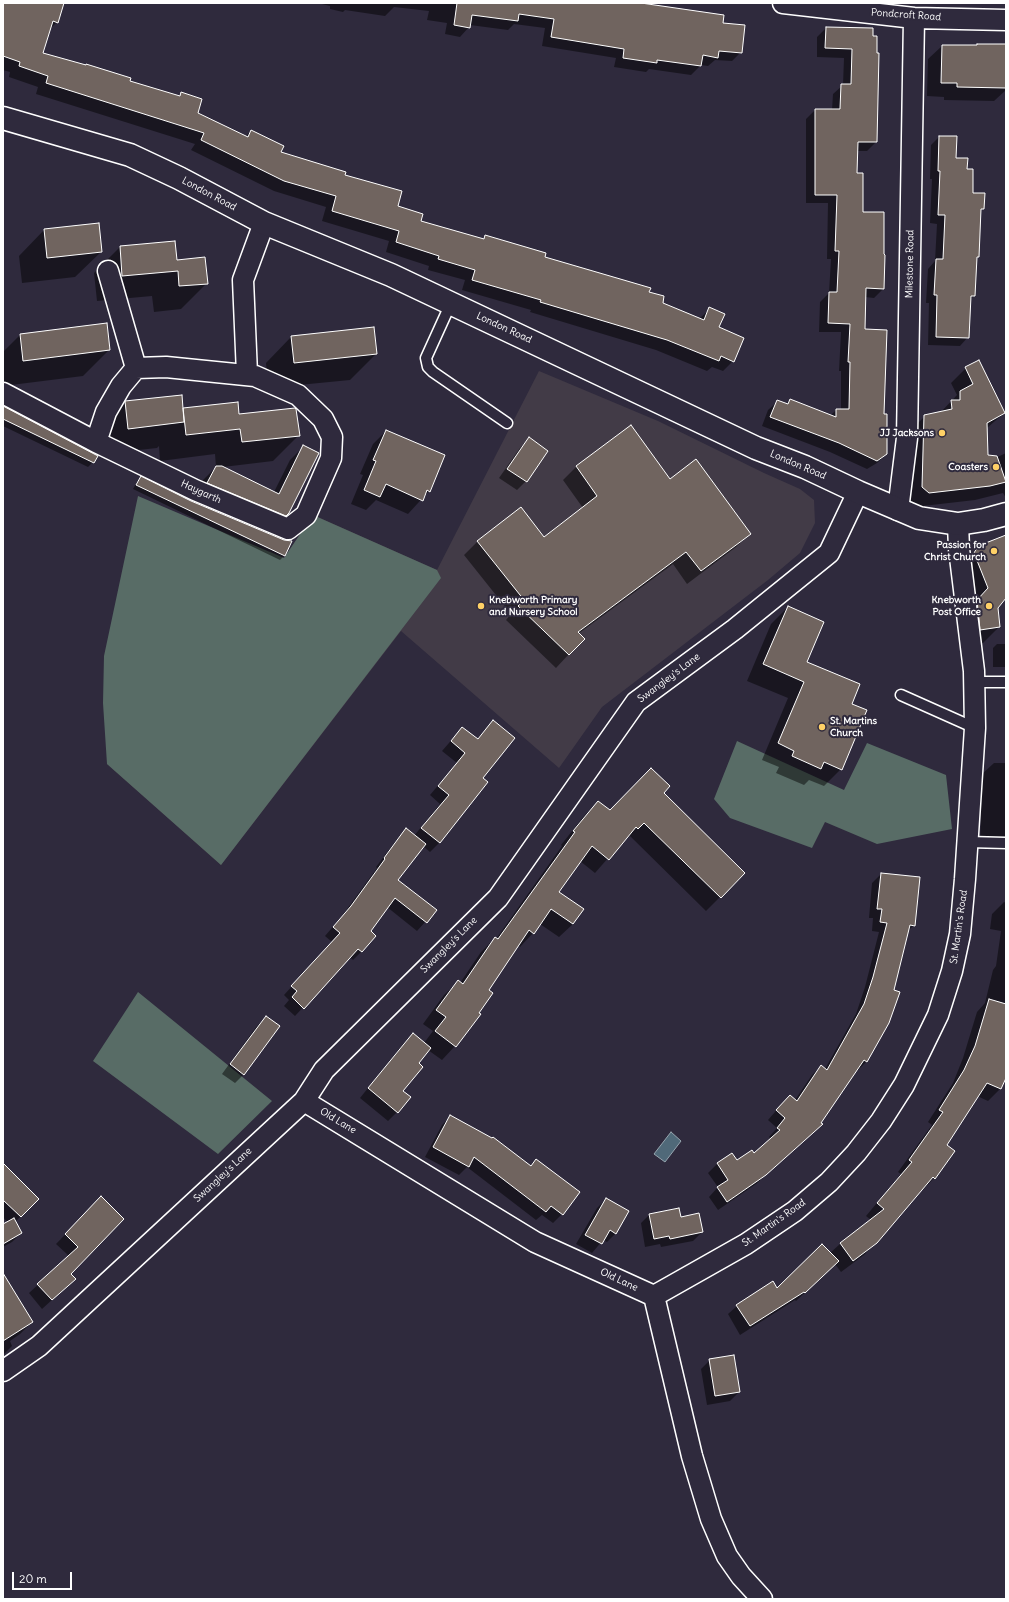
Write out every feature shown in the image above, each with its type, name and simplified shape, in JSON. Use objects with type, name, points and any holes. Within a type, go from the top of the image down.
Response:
[{"type":"main road","name":"London Road","points":[[3,118],[130,155],[179,178],[264,223],[392,274],[749,444],[805,467],[898,510],[919,518],[958,524],[984,520],[1006,514]]},
{"type":"street","name":"Pondcroft Road","points":[[783,3],[914,18],[1006,20]]},
{"type":"street","name":"Milestone Road","points":[[898,510],[907,438],[914,18]]},
{"type":"street","points":[[247,374],[243,280],[264,223]]},
{"type":"street","points":[[3,393],[96,442],[106,412],[121,386],[136,368],[108,271]]},
{"type":"street","name":"Haygarth","points":[[96,442],[195,490],[288,529],[306,515],[331,458],[332,437],[323,419],[298,395],[247,374],[166,367],[136,368]]},
{"type":"street","name":"Swangley's Lane","points":[[3,1371],[39,1346],[304,1101],[324,1070],[498,898],[636,702],[735,629],[829,553],[858,492]]},
{"type":"street","name":"St. Martin's Road","points":[[654,1296],[746,1244],[795,1211],[828,1182],[856,1153],[881,1121],[904,1085],[921,1053],[938,1015],[952,971],[960,934],[968,842],[974,728],[974,682],[959,549],[958,524]]},
{"type":"street","name":"Old Lane","points":[[304,1101],[535,1242],[654,1296]]},
{"type":"street","points":[[654,1296],[692,1456],[711,1519],[727,1556],[741,1576],[762,1599]]},
{"type":"lane","points":[[451,303],[426,358],[428,366],[434,372],[507,423]]},
{"type":"lane","points":[[974,682],[1006,682]]},
{"type":"lane","points":[[901,696],[974,728]]},
{"type":"lane","points":[[968,842],[1006,843]]},
{"type":"shaded area","name":"Knebworth Primary and Nursery School","points":[[539,371],[658,421],[800,489],[814,500],[815,523],[800,553],[768,580],[602,707],[559,768],[401,631],[221,865],[107,764],[270,551],[284,558],[313,515],[437,570]]},
{"type":"green space","points":[[138,496],[284,558],[313,515],[437,570],[441,578],[221,865],[107,764],[103,703],[104,656]]},
{"type":"green space","points":[[737,741],[844,790],[867,743],[946,775],[952,829],[877,844],[825,822],[812,848],[730,818],[714,799]]},
{"type":"green space","points":[[138,992],[272,1101],[218,1154],[93,1061]]},
{"type":"water","points":[[671,1132],[681,1141],[665,1162],[654,1154]]},
{"type":"building","points":[[3,3],[64,3],[58,23],[53,21],[43,53],[131,78],[130,81],[180,96],[181,92],[202,99],[198,113],[248,137],[251,130],[284,146],[281,152],[346,172],[345,175],[402,191],[398,206],[423,214],[421,221],[484,239],[485,235],[546,253],[545,257],[651,288],[649,292],[664,296],[663,303],[704,320],[709,307],[725,314],[719,327],[744,338],[734,362],[721,356],[719,361],[667,340],[472,280],[475,270],[438,259],[439,256],[396,242],[399,231],[332,211],[336,196],[284,181],[201,140],[204,133],[46,83],[48,76],[19,66],[20,62],[3,56]]},
{"type":"building","points":[[457,3],[641,3],[724,15],[723,23],[745,25],[742,53],[719,51],[718,58],[703,55],[701,66],[657,60],[657,63],[623,58],[624,49],[551,37],[554,19],[519,14],[518,21],[472,15],[470,28],[454,25]]},
{"type":"building","points":[[826,27],[873,28],[873,36],[877,36],[877,53],[879,53],[877,142],[858,142],[857,173],[863,173],[863,212],[884,212],[884,289],[866,288],[865,329],[887,330],[884,414],[887,414],[887,454],[877,461],[839,443],[770,417],[777,400],[788,404],[790,399],[836,417],[836,409],[849,409],[850,362],[848,362],[850,324],[828,323],[829,292],[837,292],[839,251],[835,251],[837,195],[815,195],[815,109],[840,109],[841,84],[851,84],[852,49],[825,48]]},
{"type":"building","points":[[1006,44],[1006,88],[957,87],[957,83],[941,83],[942,45]]},
{"type":"building","points":[[939,136],[957,136],[956,158],[968,158],[967,169],[973,169],[973,193],[985,193],[984,209],[981,209],[979,257],[977,257],[975,296],[971,296],[969,338],[936,337],[937,295],[934,295],[936,259],[943,259],[945,215],[938,215],[940,171],[938,171]]},
{"type":"building","points":[[99,223],[102,252],[47,258],[44,229]]},
{"type":"building","points":[[175,241],[177,260],[205,257],[208,284],[179,286],[178,271],[122,276],[120,246]]},
{"type":"building","points":[[107,323],[110,350],[23,361],[20,334]]},
{"type":"building","points":[[374,327],[377,354],[294,363],[291,336]]},
{"type":"building","points":[[979,360],[1005,413],[987,423],[988,455],[997,456],[1006,482],[990,486],[929,493],[922,487],[924,415],[952,409],[951,400],[960,400],[960,391],[973,384],[965,367]]},
{"type":"building","points":[[182,395],[184,422],[128,429],[125,401]]},
{"type":"building","points":[[238,402],[239,414],[295,408],[300,436],[242,442],[240,429],[186,435],[183,408]]},
{"type":"building","points":[[3,406],[98,456],[94,463],[3,419]]},
{"type":"building","points":[[631,425],[670,479],[696,459],[751,534],[701,571],[686,552],[578,632],[585,639],[569,655],[518,606],[524,600],[477,541],[521,507],[544,537],[597,496],[576,466]]},
{"type":"building","points":[[386,430],[445,455],[430,492],[427,490],[423,501],[386,484],[380,497],[364,490],[376,461],[373,460]]},
{"type":"building","points":[[529,437],[548,451],[527,482],[507,469]]},
{"type":"building","points":[[303,445],[319,453],[289,513],[286,516],[207,483],[216,466],[222,466],[279,494]]},
{"type":"building","points":[[141,476],[191,501],[284,540],[292,541],[285,556],[136,485]]},
{"type":"building","points":[[1006,535],[1006,598],[998,608],[1000,627],[980,630],[977,600],[988,588],[974,553],[978,546]]},
{"type":"building","name":"St. Martins Church","points":[[788,606],[824,622],[807,662],[860,684],[852,704],[867,710],[842,770],[824,762],[821,769],[792,756],[794,751],[778,743],[804,682],[763,664]]},
{"type":"building","points":[[493,720],[515,738],[483,778],[488,782],[440,843],[421,828],[449,795],[438,786],[465,753],[451,741],[462,727],[478,739]]},
{"type":"building","points":[[651,768],[670,786],[664,793],[745,873],[721,898],[644,823],[638,829],[636,827],[609,860],[592,846],[559,892],[584,909],[573,924],[551,909],[534,934],[529,930],[489,990],[493,993],[479,1013],[481,1014],[456,1047],[435,1031],[446,1017],[436,1010],[458,980],[463,984],[495,937],[498,939],[575,832],[573,831],[598,801],[610,810]]},
{"type":"building","points":[[406,828],[426,844],[398,880],[437,910],[427,923],[395,898],[371,931],[376,936],[362,952],[358,949],[304,1009],[292,997],[297,991],[291,986],[340,933],[333,927],[351,906]]},
{"type":"building","points":[[881,873],[920,877],[915,926],[910,925],[894,990],[900,992],[889,1023],[867,1062],[864,1060],[821,1123],[823,1124],[766,1175],[727,1202],[717,1187],[728,1180],[717,1163],[732,1153],[737,1160],[752,1150],[754,1153],[780,1130],[777,1128],[785,1118],[776,1110],[790,1095],[797,1101],[821,1065],[827,1070],[864,1004],[873,977],[887,923],[880,922],[882,909],[877,909]]},
{"type":"building","points":[[989,999],[1006,1004],[1006,1078],[1001,1089],[987,1083],[947,1145],[955,1151],[935,1179],[933,1177],[877,1243],[853,1261],[840,1243],[884,1209],[877,1203],[912,1162],[909,1160],[943,1112],[939,1110],[964,1070],[975,1046]]},
{"type":"building","points":[[266,1016],[280,1026],[244,1075],[230,1064]]},
{"type":"building","points":[[413,1033],[431,1048],[419,1063],[423,1067],[403,1091],[411,1097],[398,1113],[368,1088]]},
{"type":"building","points":[[450,1115],[492,1138],[493,1137],[531,1166],[536,1159],[580,1192],[563,1215],[551,1206],[546,1212],[474,1157],[469,1167],[433,1147]]},
{"type":"building","points":[[3,1163],[39,1199],[21,1217],[3,1200]]},
{"type":"building","points":[[101,1196],[124,1219],[71,1274],[76,1279],[52,1300],[37,1284],[78,1247],[65,1234]]},
{"type":"building","points":[[606,1198],[629,1211],[616,1234],[610,1230],[602,1244],[585,1235]]},
{"type":"building","points":[[679,1208],[681,1217],[699,1213],[703,1232],[670,1239],[669,1236],[654,1239],[649,1214]]},
{"type":"building","points":[[14,1218],[22,1233],[3,1244],[3,1224]]},
{"type":"building","points":[[822,1244],[839,1261],[805,1293],[804,1292],[750,1326],[736,1305],[773,1281],[777,1288]]},
{"type":"building","points":[[3,1273],[33,1322],[3,1341]]},
{"type":"building","points":[[734,1355],[740,1392],[715,1396],[709,1359]]},
{"type":"place","name":"JJ Jacksons","points":[[942,433]]},
{"type":"place","name":"Coasters","points":[[996,467]]},
{"type":"place","name":"Passion for Christ Church","points":[[994,551]]},
{"type":"place","name":"Knebworth Primary and Nursery School","points":[[481,606]]},
{"type":"place","name":"Knebworth Post Office","points":[[989,606]]},
{"type":"place","name":"St. Martins Church","points":[[822,727]]}]
